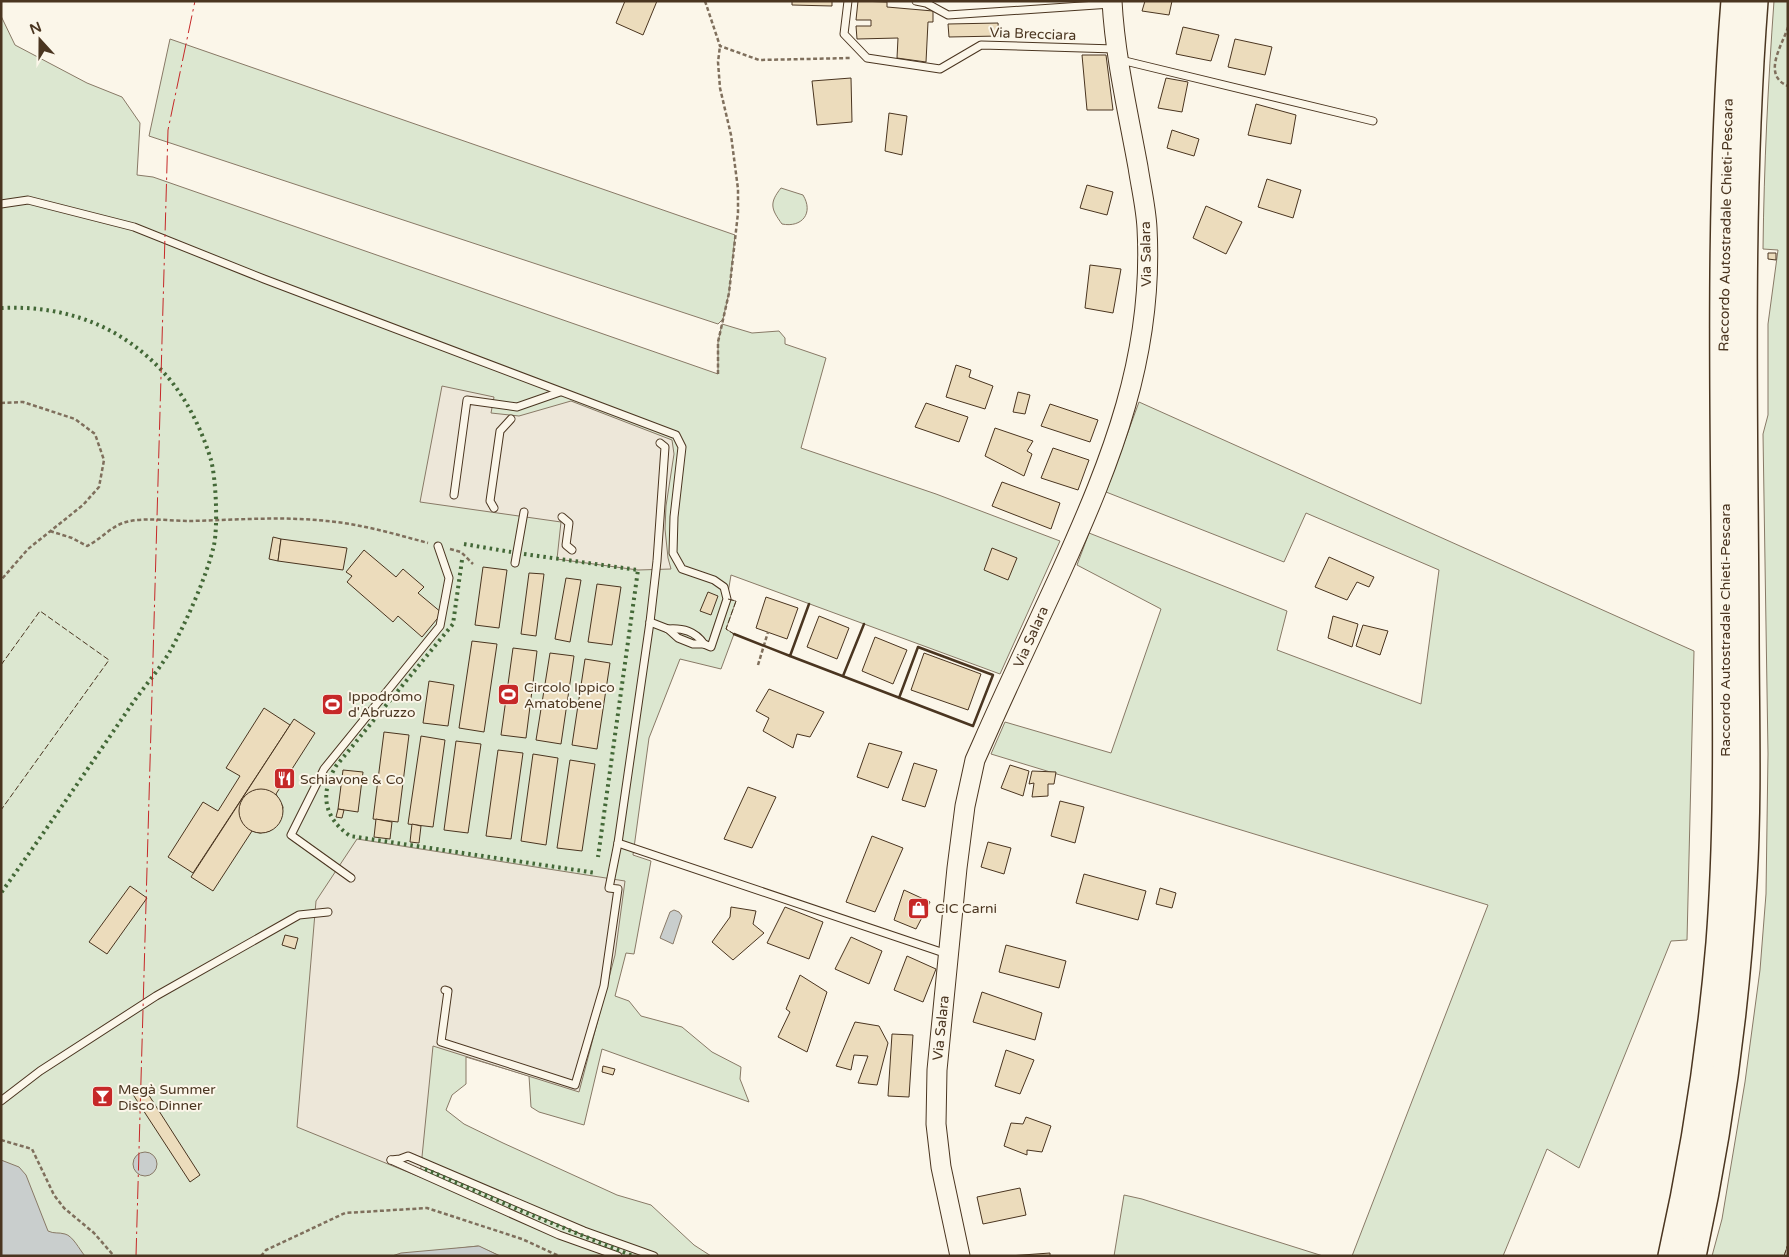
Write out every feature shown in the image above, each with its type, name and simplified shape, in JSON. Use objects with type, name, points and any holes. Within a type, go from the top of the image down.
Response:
[{"type":"highway","name":"Raccordo Autostradale Chieti-Pescara","points":[[1671,1256],[1696,1132],[1710,1034],[1722,887],[1726,760],[1723,294],[1725,146],[1734,1]]},
{"type":"highway","name":"Raccordo Autostradale Chieti-Pescara","points":[[1693,1256],[1719,1124],[1740,938],[1744,876],[1746,712],[1744,274],[1747,143],[1755,1]]},
{"type":"street","name":"Via Salara","points":[[960,1256],[941,1167],[936,1124],[937,1070],[964,815],[975,760],[1098,489],[1120,428],[1137,365],[1144,324],[1147,282],[1147,227],[1117,54],[1112,3]]},
{"type":"lane","points":[[848,1],[844,34],[867,58]]},
{"type":"lane","name":"Via Brecciara","points":[[916,1],[926,3],[948,15],[1112,3]]},
{"type":"lane","name":"Via Brecciara","points":[[867,58],[940,69],[981,45],[1117,54],[1373,121]]},
{"type":"lane","points":[[1,204],[28,200],[134,227],[264,279],[676,435],[682,447],[674,517],[673,553],[682,569],[714,580],[724,587],[727,599],[711,647],[704,644],[693,644],[678,638],[668,629],[650,622]]},
{"type":"lane","points":[[454,495],[467,400],[517,407],[561,392]]},
{"type":"lane","points":[[494,508],[490,501],[500,431],[510,420]]},
{"type":"lane","points":[[445,990],[448,991],[441,1042],[575,1085],[604,986],[618,889],[609,888],[618,843],[657,561],[665,447],[660,443]]},
{"type":"lane","points":[[515,563],[524,512]]},
{"type":"lane","points":[[562,516],[569,523],[566,545],[572,550]]},
{"type":"lane","points":[[351,878],[291,835],[324,769],[440,626],[449,578],[438,546]]},
{"type":"lane","points":[[618,843],[949,955]]},
{"type":"lane","points":[[1,1100],[156,996],[299,915],[328,912]]},
{"type":"lane","points":[[618,1256],[559,1235],[391,1160],[400,1160],[408,1156],[584,1231],[654,1256]]},
{"type":"path","points":[[704,1],[720,46],[718,62],[720,88],[731,135],[738,189],[738,213],[729,293],[718,342],[718,374]]},
{"type":"path","points":[[1788,26],[1774,66],[1777,76],[1788,86]]},
{"type":"path","points":[[720,46],[759,60],[867,58]]},
{"type":"path","points":[[1,403],[23,402],[75,419],[95,434],[104,460],[99,487],[82,505],[28,549],[1,580]]},
{"type":"path","points":[[50,531],[72,538],[87,546],[96,542],[106,532],[125,522],[163,520],[319,520],[392,533],[461,552],[473,564]]},
{"type":"path","points":[[758,665],[768,632]]},
{"type":"path","points":[[1,1140],[32,1149],[54,1194],[64,1208],[94,1234],[114,1256]]},
{"type":"path","points":[[261,1256],[266,1250],[345,1212],[427,1208],[522,1239],[559,1256]]},
{"type":"green space","points":[[1774,1],[1788,1],[1788,1244],[1784,1256],[1712,1256],[1722,1219],[1745,1082],[1760,970],[1766,894],[1768,754],[1763,434],[1768,415],[1768,324],[1778,250],[1763,249],[1764,187]]},
{"type":"green space","name":"Ippodromo d'Abruzzo","points":[[1,16],[15,45],[87,83],[122,97],[140,123],[137,175],[153,177],[718,374],[718,342],[722,324],[752,333],[779,331],[785,338],[785,344],[826,358],[801,448],[936,494],[1060,541],[1000,674],[731,575],[727,599],[736,601],[726,629],[734,634],[721,669],[680,659],[649,738],[633,855],[651,861],[634,954],[626,953],[615,996],[629,1001],[641,1016],[682,1027],[712,1052],[741,1067],[740,1079],[749,1102],[602,1049],[584,1125],[539,1112],[531,1107],[529,1076],[466,1057],[466,1084],[452,1095],[446,1110],[464,1124],[503,1143],[617,1195],[651,1205],[694,1245],[711,1256],[500,1256],[478,1246],[392,1256],[1,1256]]},
{"type":"green space","points":[[170,39],[735,235],[729,293],[723,319],[718,324],[149,136]]},
{"type":"green space","points":[[781,188],[803,195],[806,202],[807,208],[804,218],[795,224],[782,224],[774,210],[773,202]]},
{"type":"green space","points":[[1139,402],[1694,651],[1687,940],[1671,941],[1579,1168],[1547,1149],[1503,1256],[1352,1256],[1488,905],[991,754],[1005,722],[1111,753],[1161,609],[1077,565],[1089,533],[1287,611],[1277,650],[1421,704],[1439,570],[1306,513],[1284,562],[1106,492]]},
{"type":"green space","points":[[1124,1195],[1142,1199],[1323,1256],[1114,1256]]},
{"type":"shaded area","points":[[442,386],[494,397],[491,413],[519,416],[571,401],[672,440],[674,454],[666,506],[665,529],[671,569],[638,570],[557,559],[561,522],[420,502]]},
{"type":"shaded area","points":[[357,839],[625,881],[615,955],[579,1092],[433,1046],[420,1177],[297,1127],[316,901]]},
{"type":"shaded area","points":[[674,910],[682,916],[673,944],[660,938],[670,912]]},
{"type":"shaded area","points":[[145,1152],[154,1155],[157,1164],[154,1173],[145,1176],[136,1173],[133,1164],[136,1155]]},
{"type":"shaded area","points":[[1,1160],[19,1167],[26,1175],[48,1231],[68,1235],[85,1256],[1,1256]]},
{"type":"shaded area","points":[[479,1246],[500,1256],[392,1256],[401,1253]]},
{"type":"building","points":[[625,1],[657,1],[643,35],[616,23]]},
{"type":"building","points":[[792,1],[832,1],[832,6],[792,5]]},
{"type":"building","points":[[858,1],[887,2],[887,7],[933,11],[933,22],[928,22],[926,62],[897,58],[898,38],[857,39],[856,26],[871,26],[871,20],[856,20]]},
{"type":"building","points":[[1145,1],[1172,1],[1169,15],[1142,11]]},
{"type":"building","points":[[998,23],[999,36],[949,37],[948,24]]},
{"type":"building","points":[[1183,27],[1219,35],[1211,61],[1176,54]]},
{"type":"building","points":[[1235,39],[1272,47],[1265,75],[1228,67]]},
{"type":"building","points":[[1082,55],[1106,55],[1113,110],[1087,110]]},
{"type":"building","points":[[851,78],[852,122],[817,125],[812,81]]},
{"type":"building","points":[[1166,78],[1188,82],[1182,112],[1158,108]]},
{"type":"building","points":[[1256,104],[1296,115],[1291,144],[1248,135]]},
{"type":"building","points":[[889,113],[907,116],[902,155],[885,151]]},
{"type":"building","points":[[1172,130],[1199,139],[1194,156],[1167,148]]},
{"type":"building","points":[[1267,179],[1301,190],[1293,218],[1258,207]]},
{"type":"building","points":[[1087,185],[1113,192],[1107,215],[1080,208]]},
{"type":"building","points":[[1206,206],[1242,222],[1226,254],[1193,238]]},
{"type":"building","points":[[1768,253],[1776,253],[1776,260],[1768,259]]},
{"type":"building","points":[[1090,265],[1121,269],[1113,313],[1085,308]]},
{"type":"building","points":[[956,365],[971,370],[969,377],[993,386],[985,409],[946,397]]},
{"type":"building","points":[[1018,392],[1030,395],[1025,414],[1013,412]]},
{"type":"building","points":[[926,403],[968,417],[959,442],[915,427]]},
{"type":"building","points":[[1050,404],[1098,420],[1090,442],[1041,426]]},
{"type":"building","points":[[995,428],[1033,441],[1027,451],[1032,454],[1024,476],[985,456]]},
{"type":"building","points":[[1053,448],[1089,460],[1078,490],[1041,478]]},
{"type":"building","points":[[1002,482],[1060,503],[1051,529],[992,506]]},
{"type":"building","points":[[273,537],[281,539],[278,561],[269,559]]},
{"type":"building","points":[[281,539],[347,548],[343,570],[278,561]]},
{"type":"building","points":[[992,548],[1017,558],[1008,580],[984,570]]},
{"type":"building","points":[[364,550],[396,577],[403,569],[424,587],[418,593],[442,613],[422,637],[398,616],[393,622],[347,582],[352,576],[346,572]]},
{"type":"building","points":[[1329,557],[1374,577],[1369,587],[1357,582],[1347,600],[1315,587]]},
{"type":"building","points":[[483,567],[507,570],[499,628],[475,625]]},
{"type":"building","points":[[529,573],[544,574],[536,636],[521,634]]},
{"type":"building","points":[[566,578],[581,580],[570,642],[555,639]]},
{"type":"building","points":[[597,584],[621,587],[612,645],[588,642]]},
{"type":"building","points":[[708,592],[718,596],[711,615],[700,611]]},
{"type":"building","points":[[766,597],[798,608],[787,639],[756,628]]},
{"type":"building","points":[[819,616],[849,628],[837,659],[807,647]]},
{"type":"building","points":[[1333,616],[1358,624],[1352,647],[1328,638]]},
{"type":"building","points":[[1363,625],[1388,631],[1380,655],[1356,646]]},
{"type":"building","points":[[875,637],[907,650],[893,684],[862,671]]},
{"type":"building","points":[[472,641],[497,644],[484,732],[459,728]]},
{"type":"building","points":[[513,648],[537,651],[526,738],[501,735]]},
{"type":"building","points":[[550,653],[574,656],[561,744],[536,740]]},
{"type":"building","points":[[924,653],[981,674],[968,710],[911,690]]},
{"type":"building","points":[[585,659],[610,663],[597,749],[572,745]]},
{"type":"building","points":[[429,681],[454,685],[448,726],[423,723]]},
{"type":"building","points":[[769,689],[824,712],[810,737],[797,734],[793,748],[763,731],[769,718],[756,711]]},
{"type":"building","points":[[264,708],[290,725],[193,873],[168,857],[203,802],[218,811],[240,776],[226,768]]},
{"type":"building","points":[[294,719],[315,733],[276,794],[283,807],[280,821],[270,831],[260,833],[252,831],[213,891],[191,877]]},
{"type":"building","points":[[384,732],[409,735],[398,822],[373,819]]},
{"type":"building","points":[[421,736],[445,740],[433,827],[408,824]]},
{"type":"building","points":[[456,741],[481,744],[468,833],[444,830]]},
{"type":"building","points":[[869,743],[902,752],[888,788],[857,777]]},
{"type":"building","points":[[498,750],[523,753],[511,839],[486,836]]},
{"type":"building","points":[[533,754],[558,758],[546,845],[521,841]]},
{"type":"building","points":[[570,760],[595,764],[582,851],[557,848]]},
{"type":"building","points":[[914,763],[937,770],[925,807],[902,800]]},
{"type":"building","points":[[1010,765],[1029,771],[1023,796],[1001,788]]},
{"type":"building","points":[[343,770],[363,772],[358,812],[338,809]]},
{"type":"building","points":[[1032,771],[1056,772],[1054,784],[1048,784],[1048,796],[1032,797],[1034,783],[1029,784]]},
{"type":"building","points":[[748,787],[776,797],[752,848],[724,839]]},
{"type":"building","points":[[261,789],[273,793],[279,799],[283,811],[279,823],[273,829],[261,833],[249,829],[243,823],[239,811],[243,799],[249,793]]},
{"type":"building","points":[[1060,801],[1084,807],[1075,843],[1051,836]]},
{"type":"building","points":[[338,809],[344,810],[342,818],[336,817]]},
{"type":"building","points":[[376,819],[392,822],[390,839],[374,837]]},
{"type":"building","points":[[412,824],[421,826],[419,843],[410,842]]},
{"type":"building","points":[[872,836],[903,848],[875,912],[846,902]]},
{"type":"building","points":[[988,842],[1011,848],[1004,874],[981,867]]},
{"type":"building","points":[[1084,874],[1146,891],[1138,920],[1076,903]]},
{"type":"building","points":[[130,886],[147,898],[107,954],[89,942]]},
{"type":"building","points":[[1160,888],[1176,893],[1172,908],[1156,904]]},
{"type":"building","points":[[904,890],[930,902],[916,929],[894,920]]},
{"type":"building","points":[[731,907],[756,911],[753,924],[764,933],[733,960],[712,942],[730,917]]},
{"type":"building","points":[[785,907],[823,922],[809,959],[767,943]]},
{"type":"building","points":[[285,935],[298,938],[295,949],[282,945]]},
{"type":"building","points":[[851,937],[882,951],[869,984],[835,969]]},
{"type":"building","points":[[1006,945],[1066,961],[1059,988],[999,972]]},
{"type":"building","points":[[907,956],[936,969],[923,1002],[894,990]]},
{"type":"building","points":[[800,975],[827,992],[807,1052],[778,1037],[790,1012],[786,1009]]},
{"type":"building","points":[[982,992],[1042,1013],[1035,1040],[973,1022]]},
{"type":"building","points":[[855,1022],[879,1026],[888,1043],[877,1085],[858,1083],[868,1056],[854,1055],[851,1070],[836,1066]]},
{"type":"building","points":[[892,1034],[913,1035],[909,1097],[888,1096]]},
{"type":"building","points":[[1006,1050],[1034,1060],[1020,1094],[995,1086]]},
{"type":"building","points":[[603,1066],[615,1069],[613,1075],[602,1072]]},
{"type":"building","points":[[143,1086],[200,1175],[190,1182],[132,1093]]},
{"type":"building","points":[[1026,1117],[1051,1126],[1042,1152],[1027,1150],[1027,1155],[1004,1146],[1011,1123],[1023,1124]]},
{"type":"building","points":[[1020,1188],[1026,1215],[983,1224],[977,1197]]},
{"type":"building","points":[[1050,1253],[1050,1256],[1009,1256]]},
{"type":"hedge","points":[[1,308],[48,310],[70,315],[111,331],[148,357],[173,383],[198,426],[213,468],[216,514],[214,545],[211,557],[182,629],[169,653],[1,893]]},
{"type":"hedge","points":[[464,544],[511,552]]},
{"type":"hedge","points":[[524,554],[638,570],[598,857]]},
{"type":"hedge","points":[[462,560],[453,624],[336,766],[326,795],[329,813],[341,829],[350,836],[596,873]]},
{"type":"hedge","points":[[425,1169],[633,1256]]},
{"type":"fence","points":[[728,599],[736,601],[726,629],[734,634]]},
{"type":"fence","points":[[1,665],[40,611],[109,660],[1,810]]},
{"type":"fence","points":[[1784,1256],[1788,1244]]},
{"type":"wall","points":[[734,634],[790,656],[809,604]]},
{"type":"wall","points":[[843,676],[864,624]]},
{"type":"wall","points":[[790,656],[973,726],[993,675],[918,647],[899,698]]},
{"type":"power","points":[[136,1256],[168,130],[195,1]]},
{"type":"place","name":"Circolo Ippico Amatobene","points":[[508,695]]},
{"type":"place","name":"Ippodromo d'Abruzzo","points":[[332,704]]},
{"type":"place","name":"Schiavone & Co","points":[[284,779]]},
{"type":"place","name":"CIC Carni","points":[[919,908]]},
{"type":"place","name":"Megà Summer Disco Dinner","points":[[102,1097]]}]
